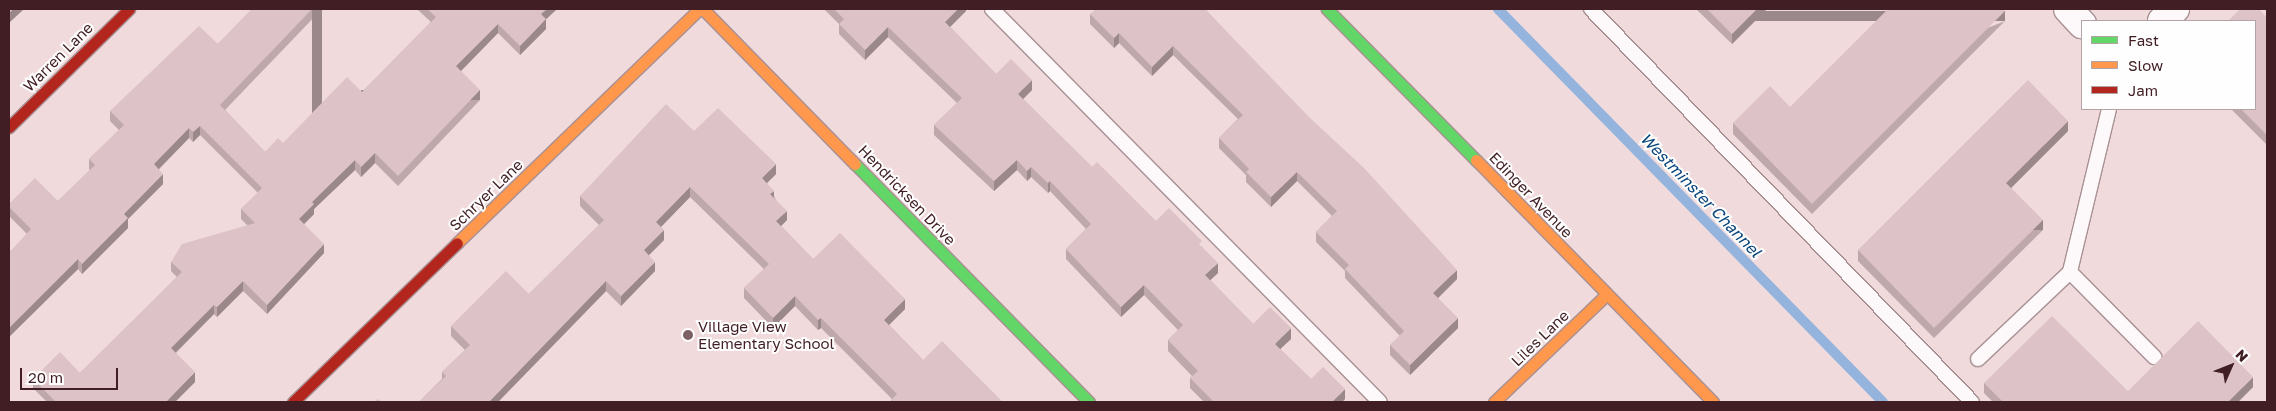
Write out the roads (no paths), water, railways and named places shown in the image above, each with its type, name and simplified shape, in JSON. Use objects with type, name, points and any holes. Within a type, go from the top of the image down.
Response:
[{"type":"street","name":"Warren Lane","points":[[9,127],[129,9]]},
{"type":"street","name":"Schryer Lane","points":[[293,402],[699,9]]},
{"type":"street","name":"Hendricksen Drive","points":[[703,9],[1089,402]]},
{"type":"street","name":"Edinger Avenue","points":[[1327,9],[1713,402]]},
{"type":"street","points":[[2068,9],[2081,23]]},
{"type":"street","points":[[2163,20],[2175,9]]},
{"type":"street","name":"Liles Lane","points":[[1494,402],[1607,294]]},
{"type":"lane","points":[[992,9],[1380,402]]},
{"type":"lane","points":[[1591,9],[1972,402]]},
{"type":"lane","points":[[1978,359],[2070,272],[2109,110]]},
{"type":"lane","points":[[2070,272],[2154,357]]},
{"type":"waterway","name":"Westminster Channel","points":[[1498,9],[1883,402]]},
{"type":"place","name":"Village View Elementary School","points":[[688,335]]}]
